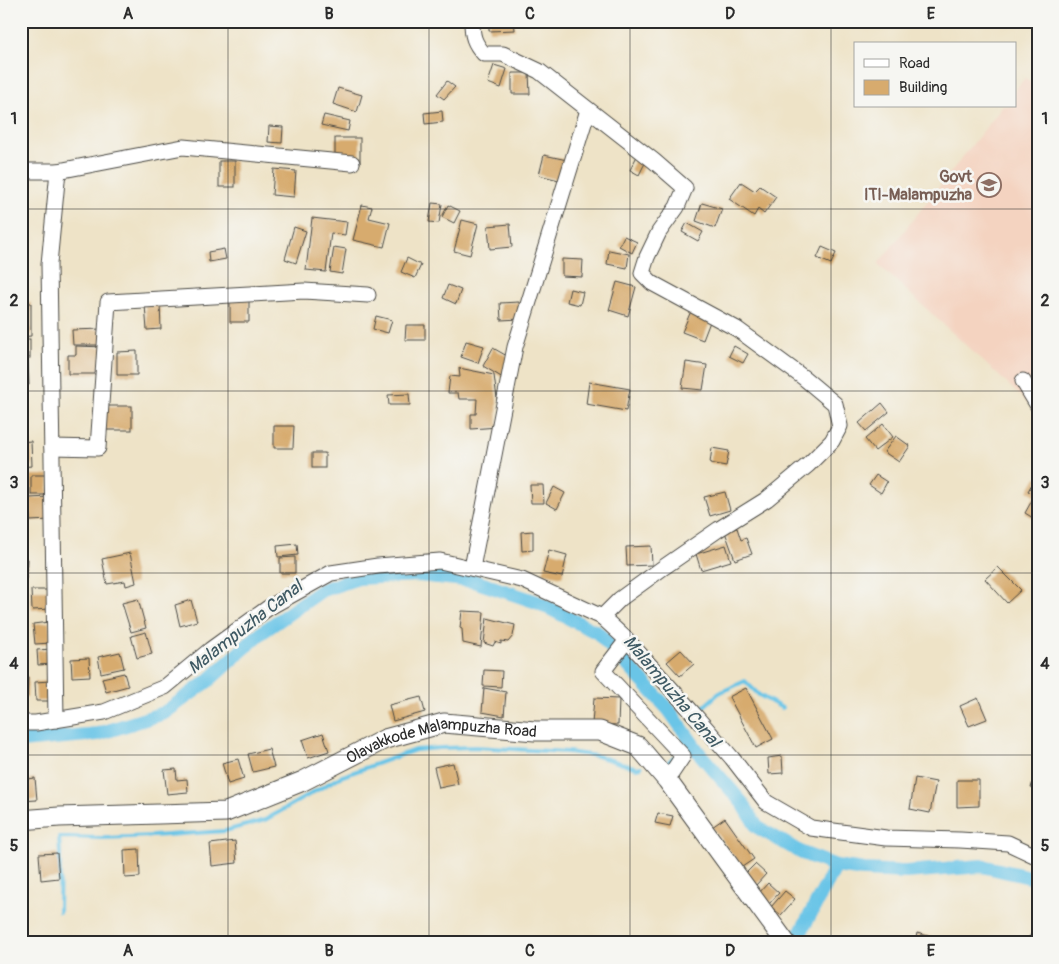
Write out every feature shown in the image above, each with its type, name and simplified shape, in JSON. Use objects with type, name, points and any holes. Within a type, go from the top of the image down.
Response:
[{"type":"main road","name":"Olavakkode Malampuzha Road","points":[[21,820],[59,817],[226,812],[304,781],[385,739],[444,723],[535,731],[600,730],[638,746],[667,780],[780,940]]},
{"type":"street","points":[[472,21],[472,31],[476,45],[484,54],[503,54],[539,71],[654,161],[685,188],[677,207],[659,232],[647,257],[642,273],[652,283],[737,329],[804,378],[835,404],[840,426],[832,441],[808,465],[774,493],[657,572],[620,599],[602,616]]},
{"type":"street","points":[[472,568],[515,347],[588,110]]},
{"type":"street","points":[[21,171],[58,171],[183,147],[352,163]]},
{"type":"street","points":[[56,720],[49,264],[58,171]]},
{"type":"street","points":[[52,447],[98,448],[108,302],[304,291],[368,295]]},
{"type":"street","points":[[1023,381],[1038,406]]},
{"type":"street","points":[[21,722],[36,723],[104,712],[165,687],[210,650],[268,608],[331,573],[378,566],[440,561],[522,580],[602,616],[627,640],[732,758],[766,802],[812,828],[886,838],[1008,843],[1038,857]]},
{"type":"street","points":[[627,640],[603,671],[683,756],[667,780]]},
{"type":"shaded area","name":"Govt ITI-Malampuzha","points":[[1025,78],[1038,87],[1038,412],[878,264],[1001,108],[1016,108],[1016,89]]},
{"type":"building","points":[[489,21],[514,21],[515,30],[489,31]]},
{"type":"building","points":[[494,65],[507,69],[501,88],[488,83]]},
{"type":"building","points":[[512,73],[529,73],[530,94],[512,94]]},
{"type":"building","points":[[447,81],[455,87],[444,99],[437,94]]},
{"type":"building","points":[[338,88],[362,95],[357,112],[333,104]]},
{"type":"building","points":[[442,111],[443,122],[425,124],[424,113]]},
{"type":"building","points":[[324,115],[350,121],[348,131],[321,125]]},
{"type":"building","points":[[269,126],[283,127],[282,143],[268,142]]},
{"type":"building","points":[[335,138],[360,138],[360,163],[335,163]]},
{"type":"building","points":[[638,154],[647,159],[639,175],[630,170]]},
{"type":"building","points":[[544,155],[567,160],[563,181],[539,175]]},
{"type":"building","points":[[219,161],[235,161],[235,187],[219,187]]},
{"type":"building","points":[[274,169],[296,171],[294,197],[272,195]]},
{"type":"building","points":[[741,182],[755,191],[760,186],[776,197],[764,214],[758,209],[754,216],[729,199]]},
{"type":"building","points":[[432,203],[442,204],[439,223],[429,222]]},
{"type":"building","points":[[702,203],[722,209],[715,228],[696,221]]},
{"type":"building","points":[[362,205],[372,207],[369,218],[390,223],[384,247],[353,240]]},
{"type":"building","points":[[448,205],[460,211],[454,223],[442,217]]},
{"type":"building","points":[[312,218],[347,222],[345,235],[331,233],[326,272],[306,270]]},
{"type":"building","points":[[462,220],[478,224],[470,255],[454,251]]},
{"type":"building","points":[[687,223],[703,232],[698,241],[682,232]]},
{"type":"building","points":[[510,224],[512,247],[490,249],[488,226]]},
{"type":"building","points":[[294,227],[306,231],[296,263],[285,259]]},
{"type":"building","points":[[624,236],[637,242],[632,253],[619,246]]},
{"type":"building","points":[[334,247],[346,249],[342,274],[330,272]]},
{"type":"building","points":[[822,247],[836,253],[831,264],[817,258]]},
{"type":"building","points":[[224,249],[226,259],[209,262],[208,252]]},
{"type":"building","points":[[609,250],[629,254],[627,268],[607,264]]},
{"type":"building","points":[[407,258],[421,265],[415,278],[401,272]]},
{"type":"building","points":[[562,259],[583,260],[582,277],[562,276]]},
{"type":"building","points":[[617,282],[636,287],[628,316],[609,310]]},
{"type":"building","points":[[448,285],[461,290],[456,304],[443,298]]},
{"type":"building","points":[[570,289],[583,292],[580,305],[567,302]]},
{"type":"building","points":[[249,297],[249,322],[230,322],[230,298]]},
{"type":"building","points":[[519,302],[520,319],[501,320],[500,303]]},
{"type":"building","points":[[21,303],[31,303],[31,336],[21,337]]},
{"type":"building","points":[[160,304],[161,329],[147,330],[145,305]]},
{"type":"building","points":[[691,311],[711,319],[703,340],[682,332]]},
{"type":"building","points":[[376,316],[392,320],[388,333],[373,329]]},
{"type":"building","points":[[406,325],[425,325],[425,340],[405,340]]},
{"type":"building","points":[[102,329],[103,345],[73,345],[72,330]]},
{"type":"building","points":[[21,339],[30,339],[30,358],[21,358]]},
{"type":"building","points":[[466,341],[484,346],[478,363],[461,357]]},
{"type":"building","points":[[76,346],[105,347],[98,374],[68,374],[68,355],[76,355]]},
{"type":"building","points":[[734,346],[748,354],[743,363],[729,356]]},
{"type":"building","points":[[493,348],[514,360],[503,378],[483,366]]},
{"type":"building","points":[[137,351],[137,375],[117,375],[117,352]]},
{"type":"building","points":[[21,359],[28,359],[29,385],[21,386]]},
{"type":"building","points":[[686,362],[707,365],[703,390],[682,388]]},
{"type":"building","points":[[459,368],[494,375],[498,427],[471,429],[471,414],[476,414],[477,399],[459,399],[458,393],[448,393],[450,376],[460,377]]},
{"type":"building","points":[[589,382],[630,389],[626,411],[586,404]]},
{"type":"building","points":[[409,394],[410,405],[389,405],[388,395]]},
{"type":"building","points":[[882,403],[889,412],[866,431],[859,423]]},
{"type":"building","points":[[103,406],[132,406],[132,430],[103,430]]},
{"type":"building","points":[[883,424],[893,437],[875,451],[865,439]]},
{"type":"building","points":[[274,426],[294,426],[293,448],[274,448]]},
{"type":"building","points":[[896,436],[910,446],[899,462],[884,452]]},
{"type":"building","points":[[31,441],[32,466],[21,467],[21,442]]},
{"type":"building","points":[[712,448],[729,451],[726,466],[710,463]]},
{"type":"building","points":[[312,453],[325,453],[325,468],[312,468]]},
{"type":"building","points":[[31,475],[49,475],[48,495],[31,495]]},
{"type":"building","points":[[876,475],[887,482],[881,493],[869,485]]},
{"type":"building","points":[[1036,477],[1038,477],[1038,521],[1025,513],[1035,495],[1028,491]]},
{"type":"building","points":[[530,485],[543,485],[544,503],[531,503]]},
{"type":"building","points":[[554,487],[565,493],[557,509],[546,503]]},
{"type":"building","points":[[725,492],[730,510],[710,516],[704,497]]},
{"type":"building","points":[[49,497],[50,520],[30,521],[29,498]]},
{"type":"building","points":[[737,528],[741,540],[746,538],[752,554],[735,560],[725,532]]},
{"type":"building","points":[[533,531],[533,550],[522,551],[521,532]]},
{"type":"building","points":[[297,544],[298,555],[278,557],[277,546]]},
{"type":"building","points":[[726,545],[731,561],[701,570],[696,554]]},
{"type":"building","points":[[651,546],[652,565],[627,566],[626,547]]},
{"type":"building","points":[[549,550],[567,555],[562,577],[543,573]]},
{"type":"building","points":[[130,553],[136,583],[126,586],[125,581],[107,584],[102,559]]},
{"type":"building","points":[[295,557],[295,573],[280,573],[280,558]]},
{"type":"building","points":[[21,559],[28,559],[27,578],[21,577]]},
{"type":"building","points":[[998,567],[1021,590],[1007,603],[985,579]]},
{"type":"building","points":[[31,590],[50,590],[51,609],[32,610]]},
{"type":"building","points":[[138,599],[146,628],[131,632],[122,603]]},
{"type":"building","points":[[191,600],[197,621],[180,626],[175,605]]},
{"type":"building","points":[[462,611],[484,612],[481,647],[463,643],[462,629],[460,628]]},
{"type":"building","points":[[487,618],[515,625],[513,636],[508,642],[501,641],[501,644],[495,642],[493,646],[484,643]]},
{"type":"building","points":[[49,622],[51,643],[35,644],[33,624]]},
{"type":"building","points":[[146,632],[152,654],[137,658],[131,636]]},
{"type":"building","points":[[52,649],[53,664],[38,665],[37,650]]},
{"type":"building","points":[[681,650],[694,664],[680,676],[667,662]]},
{"type":"building","points":[[120,652],[124,668],[101,673],[98,657]]},
{"type":"building","points":[[89,658],[90,676],[72,677],[71,659]]},
{"type":"building","points":[[484,670],[502,671],[501,687],[483,686]]},
{"type":"building","points":[[124,673],[128,686],[106,692],[102,678]]},
{"type":"building","points":[[21,677],[28,677],[27,697],[21,697]]},
{"type":"building","points":[[50,681],[51,701],[36,701],[35,682]]},
{"type":"building","points":[[484,688],[506,692],[504,716],[482,712]]},
{"type":"building","points":[[746,688],[773,739],[756,748],[729,697]]},
{"type":"building","points":[[421,697],[425,712],[393,721],[389,705]]},
{"type":"building","points":[[594,698],[619,699],[618,725],[592,724]]},
{"type":"building","points":[[978,698],[987,719],[969,726],[960,706]]},
{"type":"building","points":[[323,733],[329,751],[308,758],[302,740]]},
{"type":"building","points":[[269,749],[274,767],[253,772],[248,754]]},
{"type":"building","points":[[782,756],[783,773],[769,774],[768,758]]},
{"type":"building","points":[[238,759],[244,779],[228,784],[222,763]]},
{"type":"building","points":[[453,763],[458,784],[439,788],[434,767]]},
{"type":"building","points":[[1038,767],[1038,790],[1031,788]]},
{"type":"building","points":[[176,769],[177,780],[187,779],[188,792],[167,794],[164,770]]},
{"type":"building","points":[[35,778],[37,800],[21,801],[21,780]]},
{"type":"building","points":[[915,778],[936,782],[930,813],[910,809]]},
{"type":"building","points":[[957,780],[979,780],[979,806],[957,807]]},
{"type":"building","points":[[658,813],[673,816],[670,826],[655,823]]},
{"type":"building","points":[[725,818],[754,859],[742,867],[712,827]]},
{"type":"building","points":[[235,841],[237,863],[212,866],[210,844]]},
{"type":"building","points":[[139,849],[140,877],[125,878],[124,850]]},
{"type":"building","points":[[57,853],[59,878],[41,880],[39,854]]},
{"type":"building","points":[[755,864],[766,874],[756,885],[745,874]]},
{"type":"building","points":[[768,883],[779,893],[769,904],[758,894]]},
{"type":"building","points":[[785,891],[795,899],[781,915],[771,907]]},
{"type":"building","points":[[917,933],[932,937],[930,943],[915,943]]},
{"type":"waterway","name":"Malampuzha Canal","points":[[21,741],[98,734],[164,713],[208,681],[261,633],[322,590],[358,578],[418,575],[474,581],[537,602],[598,633],[669,710],[700,754],[744,805],[757,827],[802,853],[836,866],[864,870],[906,872],[982,866],[1038,879]]},
{"type":"waterway","points":[[701,709],[719,693],[745,681],[759,695],[782,708]]},
{"type":"waterway","points":[[684,741],[690,732],[683,724],[685,723]]},
{"type":"waterway","points":[[59,912],[59,837],[103,838],[225,831],[265,820],[340,777],[415,750],[475,747],[568,752],[597,756],[637,768],[641,767]]},
{"type":"waterway","points":[[666,764],[674,757]]},
{"type":"waterway","name":"Malampuzha Canal","points":[[795,943],[836,866]]},
{"type":"place","name":"Govt ITI-Malampuzha","points":[[989,185]]}]
